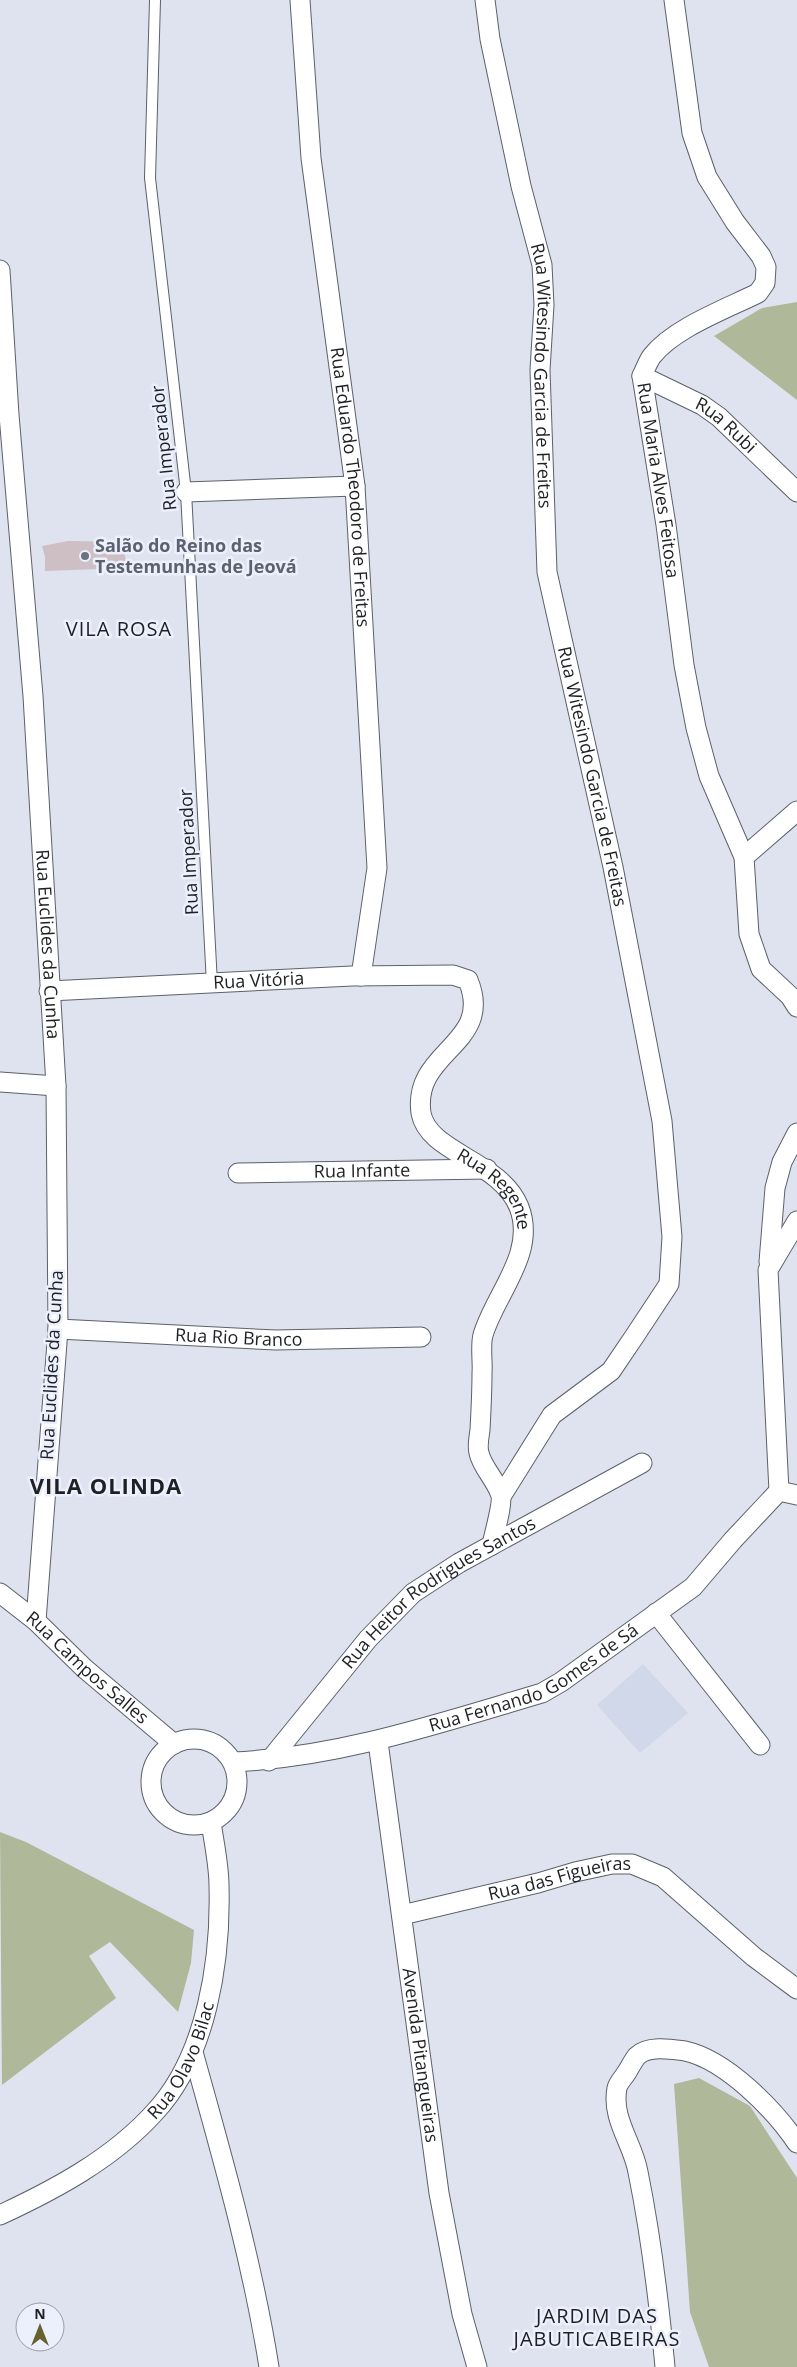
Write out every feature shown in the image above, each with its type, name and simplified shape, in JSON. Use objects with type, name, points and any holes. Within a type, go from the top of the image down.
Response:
[{"type":"street","name":"Rua Eduardo Theodoro de Freitas","points":[[300,0],[311,158],[355,486],[377,868],[360,976]]},
{"type":"street","name":"Rua Witesindo Garcia de Freitas","points":[[485,0],[490,39],[521,186],[542,265],[544,305],[540,370],[547,572],[613,867],[662,1121],[672,1237],[668,1284],[611,1372],[552,1415],[502,1495]]},
{"type":"street","name":"Rua Maria Alves Feitosa","points":[[674,0],[692,132],[707,177],[736,222],[762,256],[766,267],[765,283],[758,293],[685,330],[666,343],[652,356],[642,376],[666,525],[684,665],[696,728],[709,776],[744,857],[749,934],[761,969],[790,996],[797,1007]]},
{"type":"street","name":"Rua Euclides da Cunha","points":[[0,270],[9,415],[32,696],[56,1086],[58,1329],[36,1621]]},
{"type":"street","name":"Rua Rubi","points":[[642,376],[702,405],[719,416],[797,492]]},
{"type":"street","points":[[186,492],[355,486]]},
{"type":"street","points":[[744,857],[797,811]]},
{"type":"street","name":"Rua Vitória","points":[[49,991],[360,976],[453,975],[462,976],[468,980]]},
{"type":"street","name":"Rua Regente","points":[[468,980],[472,988],[472,1017],[466,1032],[438,1060],[422,1084],[420,1104],[423,1121],[438,1141],[487,1169],[508,1187],[519,1207],[522,1222],[521,1247],[483,1336],[478,1453],[502,1495]]},
{"type":"street","points":[[0,1082],[56,1086]]},
{"type":"street","points":[[788,1493],[768,1270],[775,1188],[782,1162],[797,1133]]},
{"type":"street","name":"Rua Infante","points":[[238,1173],[487,1169]]},
{"type":"street","points":[[768,1270],[797,1221]]},
{"type":"street","name":"Rua Rio Branco","points":[[58,1329],[276,1340],[421,1336]]},
{"type":"street","name":"Rua Heitor Rodrigues Santos","points":[[269,1761],[368,1639],[412,1593],[458,1563],[642,1463]]},
{"type":"street","name":"Rua Fernando Gomes de Sá","points":[[233,1762],[269,1761],[378,1742],[542,1693],[561,1682],[693,1587],[733,1540],[788,1493]]},
{"type":"street","points":[[492,1544],[502,1495]]},
{"type":"street","name":"Rua Campos Salles","points":[[0,1593],[36,1621],[84,1668],[174,1744]]},
{"type":"street","points":[[656,1613],[760,1746]]},
{"type":"street","points":[[187,1739],[201,1739],[214,1743],[225,1751],[233,1762],[238,1776],[237,1790],[232,1803],[223,1814],[211,1822],[196,1825],[182,1823],[164,1812],[152,1793],[151,1779],[154,1765],[162,1752],[174,1744],[187,1739]]},
{"type":"street","name":"Avenida Pitangueiras","points":[[378,1742],[438,2193],[462,2314],[477,2367]]},
{"type":"street","name":"Rua Olavo Bilac","points":[[0,2215],[51,2191],[108,2154],[154,2113],[180,2078],[193,2052],[216,1971],[220,1884],[211,1822]]},
{"type":"street","name":"Rua das Figueiras","points":[[402,1915],[538,1883],[575,1872],[612,1864],[632,1864],[663,1877],[754,1957],[797,1988]]},
{"type":"street","points":[[665,2367],[660,2311],[638,2169],[620,2123],[616,2106],[617,2086],[638,2055],[661,2048],[686,2052],[703,2058],[749,2087],[783,2122],[797,2143]]},
{"type":"street","points":[[193,2052],[232,2189],[258,2298],[270,2367]]},
{"type":"lane","name":"Rua Imperador","points":[[155,0],[150,178],[186,492],[212,984]]},
{"type":"shaded area","points":[[643,1664],[688,1713],[640,1753],[597,1705]]},
{"type":"green space","points":[[797,302],[797,400],[714,336],[762,308]]},
{"type":"green space","points":[[0,1832],[26,1842],[194,1930],[191,1963],[178,2012],[110,1942],[89,1956],[116,1998],[2,2085]]},
{"type":"green space","points":[[699,2078],[750,2106],[797,2178],[797,2367],[709,2367],[690,2312],[674,2084]]},
{"type":"building","name":"Salão do Reino das Testemunhas de Jeová","points":[[68,541],[124,542],[126,568],[45,571],[45,557],[42,546]]},
{"type":"place","name":"Salão do Reino das Testemunhas de Jeová","points":[[85,556]]},
{"type":"district","name":"VILA ROSA","points":[[119,629]]},
{"type":"district","name":"VILA OLINDA","points":[[106,1486]]},
{"type":"district","name":"JARDIM DAS JABUTICABEIRAS","points":[[597,2328]]}]
